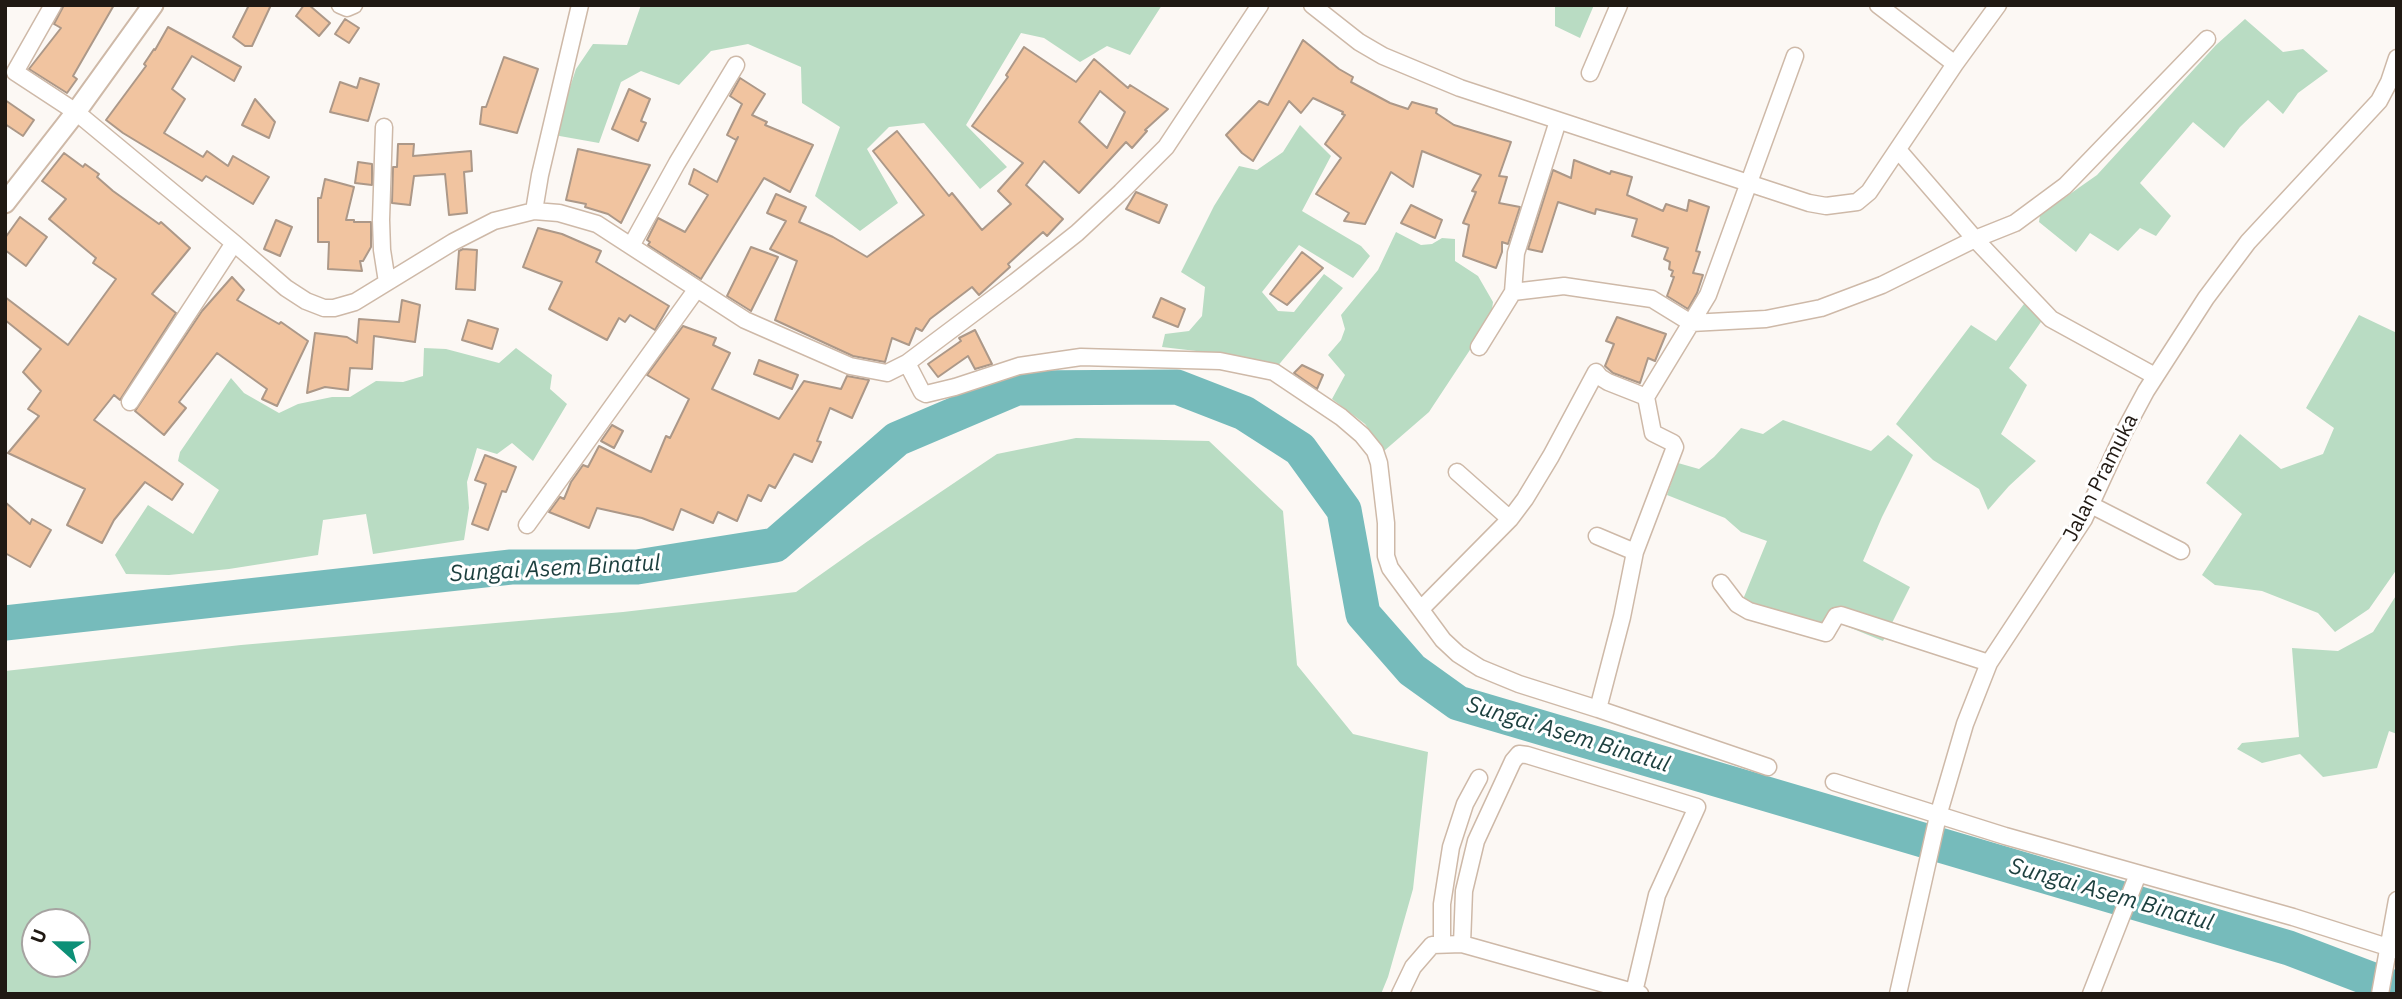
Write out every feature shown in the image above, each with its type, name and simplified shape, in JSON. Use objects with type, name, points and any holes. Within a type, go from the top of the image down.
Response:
[{"type":"street","points":[[53,5],[10,69],[76,112],[286,288],[306,301],[334,308],[355,302],[453,242],[494,221],[534,211],[559,213],[597,224],[745,320],[850,366],[887,373],[907,363],[1077,233],[1148,165],[1166,147],[1260,5]]},
{"type":"street","points":[[5,203],[76,112],[153,5]]},
{"type":"street","points":[[340,5],[347,8],[354,5]]},
{"type":"street","points":[[534,211],[580,5]]},
{"type":"street","points":[[1312,5],[1359,42],[1383,56],[1460,88],[1749,184],[1826,206],[1857,202],[1869,192],[1998,5]]},
{"type":"street","points":[[1590,73],[1619,5]]},
{"type":"street","points":[[1878,5],[1955,64]]},
{"type":"street","points":[[1513,292],[1564,286],[1605,290],[1652,299],[1695,318],[1766,319],[1821,308],[1882,285],[1974,238],[2015,223],[2065,186],[2207,38]]},
{"type":"street","points":[[1598,709],[1622,617],[1635,552],[1675,447],[1674,443],[1653,433],[1646,397],[1708,295],[1796,56]]},
{"type":"street","name":"Jalan Pramuka","points":[[1898,994],[1938,818],[1965,724],[1989,663],[2091,505],[2124,432],[2155,376],[2206,298],[2248,242],[2379,101],[2397,58]]},
{"type":"street","points":[[631,246],[677,163],[737,65]]},
{"type":"street","points":[[1479,347],[1513,292],[1516,253],[1558,121]]},
{"type":"street","points":[[384,127],[381,230],[387,282]]},
{"type":"street","points":[[1899,151],[1974,238],[2051,319],[2155,376]]},
{"type":"street","points":[[130,402],[234,243]]},
{"type":"street","points":[[527,524],[696,290]]},
{"type":"street","points":[[907,363],[922,392],[926,394],[1018,366],[1081,357],[1220,361],[1274,372],[1341,417],[1362,435],[1375,452],[1379,463],[1386,523],[1386,556],[1395,575],[1422,608],[1443,640],[1458,654],[1479,668],[1518,684],[1768,767]]},
{"type":"street","points":[[1422,608],[1510,519],[1551,456],[1596,372],[1600,377],[1646,397]]},
{"type":"street","points":[[1457,472],[1510,519]]},
{"type":"street","points":[[2091,505],[2181,551]]},
{"type":"street","points":[[1597,536],[1635,552]]},
{"type":"street","points":[[1721,583],[1737,604],[1749,611],[1826,633],[1836,616],[1841,615],[1989,663]]},
{"type":"street","points":[[1400,994],[1413,967],[1432,945],[1442,944],[1465,945],[1637,993],[1657,895],[1697,807],[1518,754],[1476,841],[1464,891],[1465,945]]},
{"type":"street","points":[[1442,944],[1442,904],[1451,847],[1465,804],[1479,778]]},
{"type":"street","points":[[1834,782],[1938,818],[2390,948]]},
{"type":"street","points":[[2091,994],[2137,875]]},
{"type":"street","points":[[2381,989],[2397,900]]},
{"type":"green space","points":[[641,5],[1162,5],[1130,55],[1107,46],[1080,62],[1044,38],[1021,33],[966,125],[1007,167],[980,189],[924,123],[889,127],[867,149],[898,203],[860,231],[815,196],[840,127],[802,103],[801,67],[748,44],[711,51],[679,85],[641,71],[621,82],[599,143],[554,135],[576,69],[593,44],[627,45]]},
{"type":"green space","points":[[1555,5],[1594,5],[1580,38],[1555,26]]},
{"type":"green space","points":[[2245,19],[2283,52],[2303,49],[2328,71],[2298,93],[2283,114],[2268,100],[2240,127],[2224,148],[2193,122],[2140,183],[2171,216],[2156,236],[2140,228],[2118,251],[2090,233],[2076,252],[2039,222],[2040,215],[2097,175],[2216,45]]},
{"type":"green space","points":[[1300,125],[1331,156],[1302,211],[1361,246],[1370,256],[1353,278],[1299,245],[1262,292],[1278,311],[1294,312],[1324,274],[1343,288],[1276,368],[1222,354],[1162,347],[1165,334],[1189,331],[1202,316],[1205,287],[1181,272],[1214,206],[1239,166],[1257,170],[1283,152]]},
{"type":"green space","points":[[1396,232],[1421,245],[1432,244],[1442,238],[1455,239],[1455,261],[1478,276],[1493,302],[1491,318],[1429,412],[1384,451],[1365,424],[1332,399],[1345,375],[1328,355],[1341,340],[1345,329],[1341,315],[1378,270]]},
{"type":"green space","points":[[2027,300],[2043,319],[2009,368],[2027,385],[2001,434],[2036,461],[1988,510],[1979,489],[1933,460],[1896,424],[1971,325],[1996,341]]},
{"type":"green space","points":[[2359,315],[2397,333],[2397,569],[2369,609],[2335,632],[2318,613],[2262,591],[2215,585],[2202,575],[2242,514],[2206,483],[2240,434],[2281,469],[2323,454],[2334,428],[2306,408]]},
{"type":"green space","points":[[424,348],[446,349],[499,363],[516,348],[552,375],[550,389],[567,404],[533,461],[512,443],[497,454],[477,448],[467,482],[469,508],[464,540],[373,554],[366,514],[323,520],[318,555],[169,575],[126,574],[115,555],[148,505],[193,534],[219,490],[178,461],[180,452],[231,378],[244,393],[279,413],[298,404],[332,397],[350,397],[376,381],[403,382],[423,376]]},
{"type":"green space","points":[[1783,420],[1871,451],[1888,435],[1913,455],[1863,561],[1910,587],[1883,641],[1841,624],[1827,623],[1818,639],[1737,614],[1767,541],[1741,532],[1725,518],[1667,495],[1678,463],[1699,469],[1741,428],[1763,434]]},
{"type":"green space","points":[[1076,438],[1209,441],[1283,511],[1297,665],[1353,734],[1428,752],[1413,889],[1381,994],[5,994],[5,671],[241,645],[623,612],[796,592],[997,454]]},
{"type":"green space","points":[[2397,594],[2397,734],[2389,731],[2377,768],[2323,777],[2300,754],[2262,763],[2237,749],[2242,743],[2299,737],[2292,648],[2338,651],[2373,632]]},
{"type":"building","points":[[64,5],[114,5],[73,76],[77,79],[67,93],[29,69],[61,28],[54,24]]},
{"type":"building","points":[[249,5],[271,5],[252,46],[245,46],[233,37]]},
{"type":"building","points":[[304,5],[309,5],[330,23],[319,36],[296,16]]},
{"type":"building","points":[[345,19],[359,28],[349,43],[335,34]]},
{"type":"building","points":[[168,27],[241,67],[234,81],[192,56],[172,89],[185,99],[164,133],[203,157],[207,151],[228,166],[233,156],[269,177],[253,204],[206,176],[202,181],[106,120],[146,66],[144,64]]},
{"type":"building","points":[[1303,40],[1353,77],[1351,82],[1390,103],[1408,109],[1412,102],[1437,109],[1436,113],[1454,125],[1511,142],[1499,176],[1507,177],[1499,203],[1520,207],[1508,244],[1502,242],[1502,252],[1496,268],[1463,256],[1469,225],[1463,223],[1476,192],[1472,191],[1481,175],[1422,151],[1413,187],[1391,172],[1365,224],[1344,221],[1349,213],[1316,194],[1341,158],[1325,144],[1345,115],[1343,112],[1313,98],[1301,113],[1289,101],[1253,161],[1226,135],[1259,101],[1268,105]]},
{"type":"building","points":[[1024,47],[1076,82],[1094,59],[1128,88],[1130,85],[1168,109],[1145,130],[1147,131],[1132,148],[1126,142],[1079,193],[1044,161],[1026,185],[1063,219],[1047,236],[1043,232],[979,295],[972,287],[930,319],[922,331],[916,328],[909,345],[892,338],[885,362],[853,356],[775,320],[797,261],[770,249],[786,221],[767,213],[776,194],[806,207],[799,222],[833,237],[867,257],[924,215],[873,151],[897,131],[949,196],[952,193],[982,230],[1011,204],[998,191],[1023,163],[972,126],[1008,77],[1006,75]],"holes":[[[1100,91],[1125,112],[1107,148],[1079,122]]]},
{"type":"building","points":[[504,57],[538,69],[517,133],[480,124],[482,107],[486,107]]},
{"type":"building","points":[[360,78],[379,84],[368,121],[330,112],[340,82],[357,88]]},
{"type":"building","points":[[740,78],[765,94],[752,115],[767,122],[765,125],[813,145],[790,192],[764,178],[701,279],[648,245],[650,242],[647,240],[658,218],[685,232],[708,195],[689,184],[694,169],[717,182],[738,137],[736,140],[727,135],[742,104],[730,96]]},
{"type":"building","points":[[629,89],[650,99],[641,121],[646,123],[638,141],[612,129]]},
{"type":"building","points":[[255,99],[275,122],[269,138],[242,125]]},
{"type":"building","points":[[5,100],[34,120],[23,136],[5,124]]},
{"type":"building","points":[[398,144],[414,144],[413,156],[471,151],[472,171],[464,172],[467,213],[449,215],[445,174],[414,176],[410,205],[392,203],[393,167],[397,167]]},
{"type":"building","points":[[578,149],[650,165],[621,223],[608,214],[585,207],[586,204],[566,200]]},
{"type":"building","points":[[64,153],[83,167],[85,164],[99,174],[97,177],[113,191],[159,224],[161,222],[190,248],[152,294],[176,313],[120,400],[114,395],[94,420],[183,484],[172,500],[145,482],[114,520],[102,543],[67,525],[85,489],[8,453],[39,416],[28,409],[41,391],[23,372],[41,349],[5,320],[5,297],[68,345],[116,279],[93,263],[96,258],[49,219],[66,199],[42,181]]},
{"type":"building","points":[[1574,160],[1610,174],[1611,171],[1632,177],[1627,195],[1663,211],[1666,204],[1687,211],[1689,200],[1709,207],[1696,251],[1700,252],[1693,273],[1703,275],[1688,309],[1667,296],[1674,277],[1671,276],[1673,271],[1669,269],[1670,262],[1664,259],[1668,248],[1632,236],[1637,219],[1596,209],[1595,214],[1558,202],[1542,252],[1528,249],[1553,170],[1571,178]]},
{"type":"building","points":[[358,162],[372,164],[372,185],[355,183]]},
{"type":"building","points":[[325,179],[354,187],[346,220],[371,222],[371,247],[363,261],[360,261],[362,271],[328,269],[329,242],[318,242],[318,198],[321,198]]},
{"type":"building","points":[[1136,192],[1167,205],[1159,223],[1126,209]]},
{"type":"building","points":[[1411,205],[1442,220],[1435,238],[1401,223]]},
{"type":"building","points":[[20,217],[47,237],[26,266],[5,250],[5,238]]},
{"type":"building","points":[[276,220],[292,227],[280,256],[264,249]]},
{"type":"building","points":[[538,228],[562,234],[601,251],[596,262],[669,306],[655,330],[630,315],[625,322],[619,318],[607,340],[549,309],[562,282],[523,267]]},
{"type":"building","points":[[751,247],[778,257],[751,311],[727,296]]},
{"type":"building","points":[[477,250],[475,290],[456,289],[459,251]]},
{"type":"building","points":[[1302,252],[1323,268],[1287,305],[1270,294]]},
{"type":"building","points":[[232,277],[244,290],[237,300],[279,324],[281,322],[308,341],[277,406],[262,399],[267,389],[217,353],[179,402],[186,408],[164,435],[135,411],[202,311]]},
{"type":"building","points":[[1161,298],[1185,309],[1178,327],[1153,317]]},
{"type":"building","points":[[402,300],[420,305],[415,342],[374,336],[372,369],[350,368],[348,390],[325,387],[307,393],[315,333],[347,337],[357,343],[359,319],[399,322]]},
{"type":"building","points":[[1617,317],[1666,334],[1655,361],[1648,358],[1640,383],[1613,373],[1605,366],[1614,344],[1606,341]]},
{"type":"building","points":[[468,320],[498,329],[492,349],[462,340]]},
{"type":"building","points":[[683,326],[716,338],[713,345],[730,353],[712,389],[779,419],[804,381],[841,389],[847,376],[869,380],[852,418],[830,408],[817,441],[821,442],[812,462],[794,454],[775,488],[769,485],[761,501],[748,495],[737,521],[718,512],[713,523],[681,509],[673,530],[642,518],[597,508],[589,528],[549,512],[560,497],[564,499],[571,482],[583,465],[588,467],[599,446],[651,472],[666,436],[670,438],[689,399],[647,375]]},
{"type":"building","points":[[975,330],[992,364],[975,369],[968,356],[938,377],[928,364],[961,341],[959,338]]},
{"type":"building","points":[[759,360],[798,375],[792,389],[754,374]]},
{"type":"building","points":[[1302,365],[1323,375],[1317,389],[1294,373]]},
{"type":"building","points":[[612,425],[623,431],[614,448],[601,441]]},
{"type":"building","points":[[485,455],[516,467],[506,492],[502,491],[488,530],[472,524],[486,484],[475,480]]},
{"type":"building","points":[[5,502],[30,524],[32,519],[51,530],[30,567],[5,553]]},
{"type":"waterway","name":"Sungai Asem Binatul","points":[[5,623],[511,567],[637,567],[775,545],[897,439],[1017,388],[1177,387],[1244,413],[1300,449],[1344,510],[1363,614],[1412,670],[1458,703],[2289,948],[2397,989]]}]
